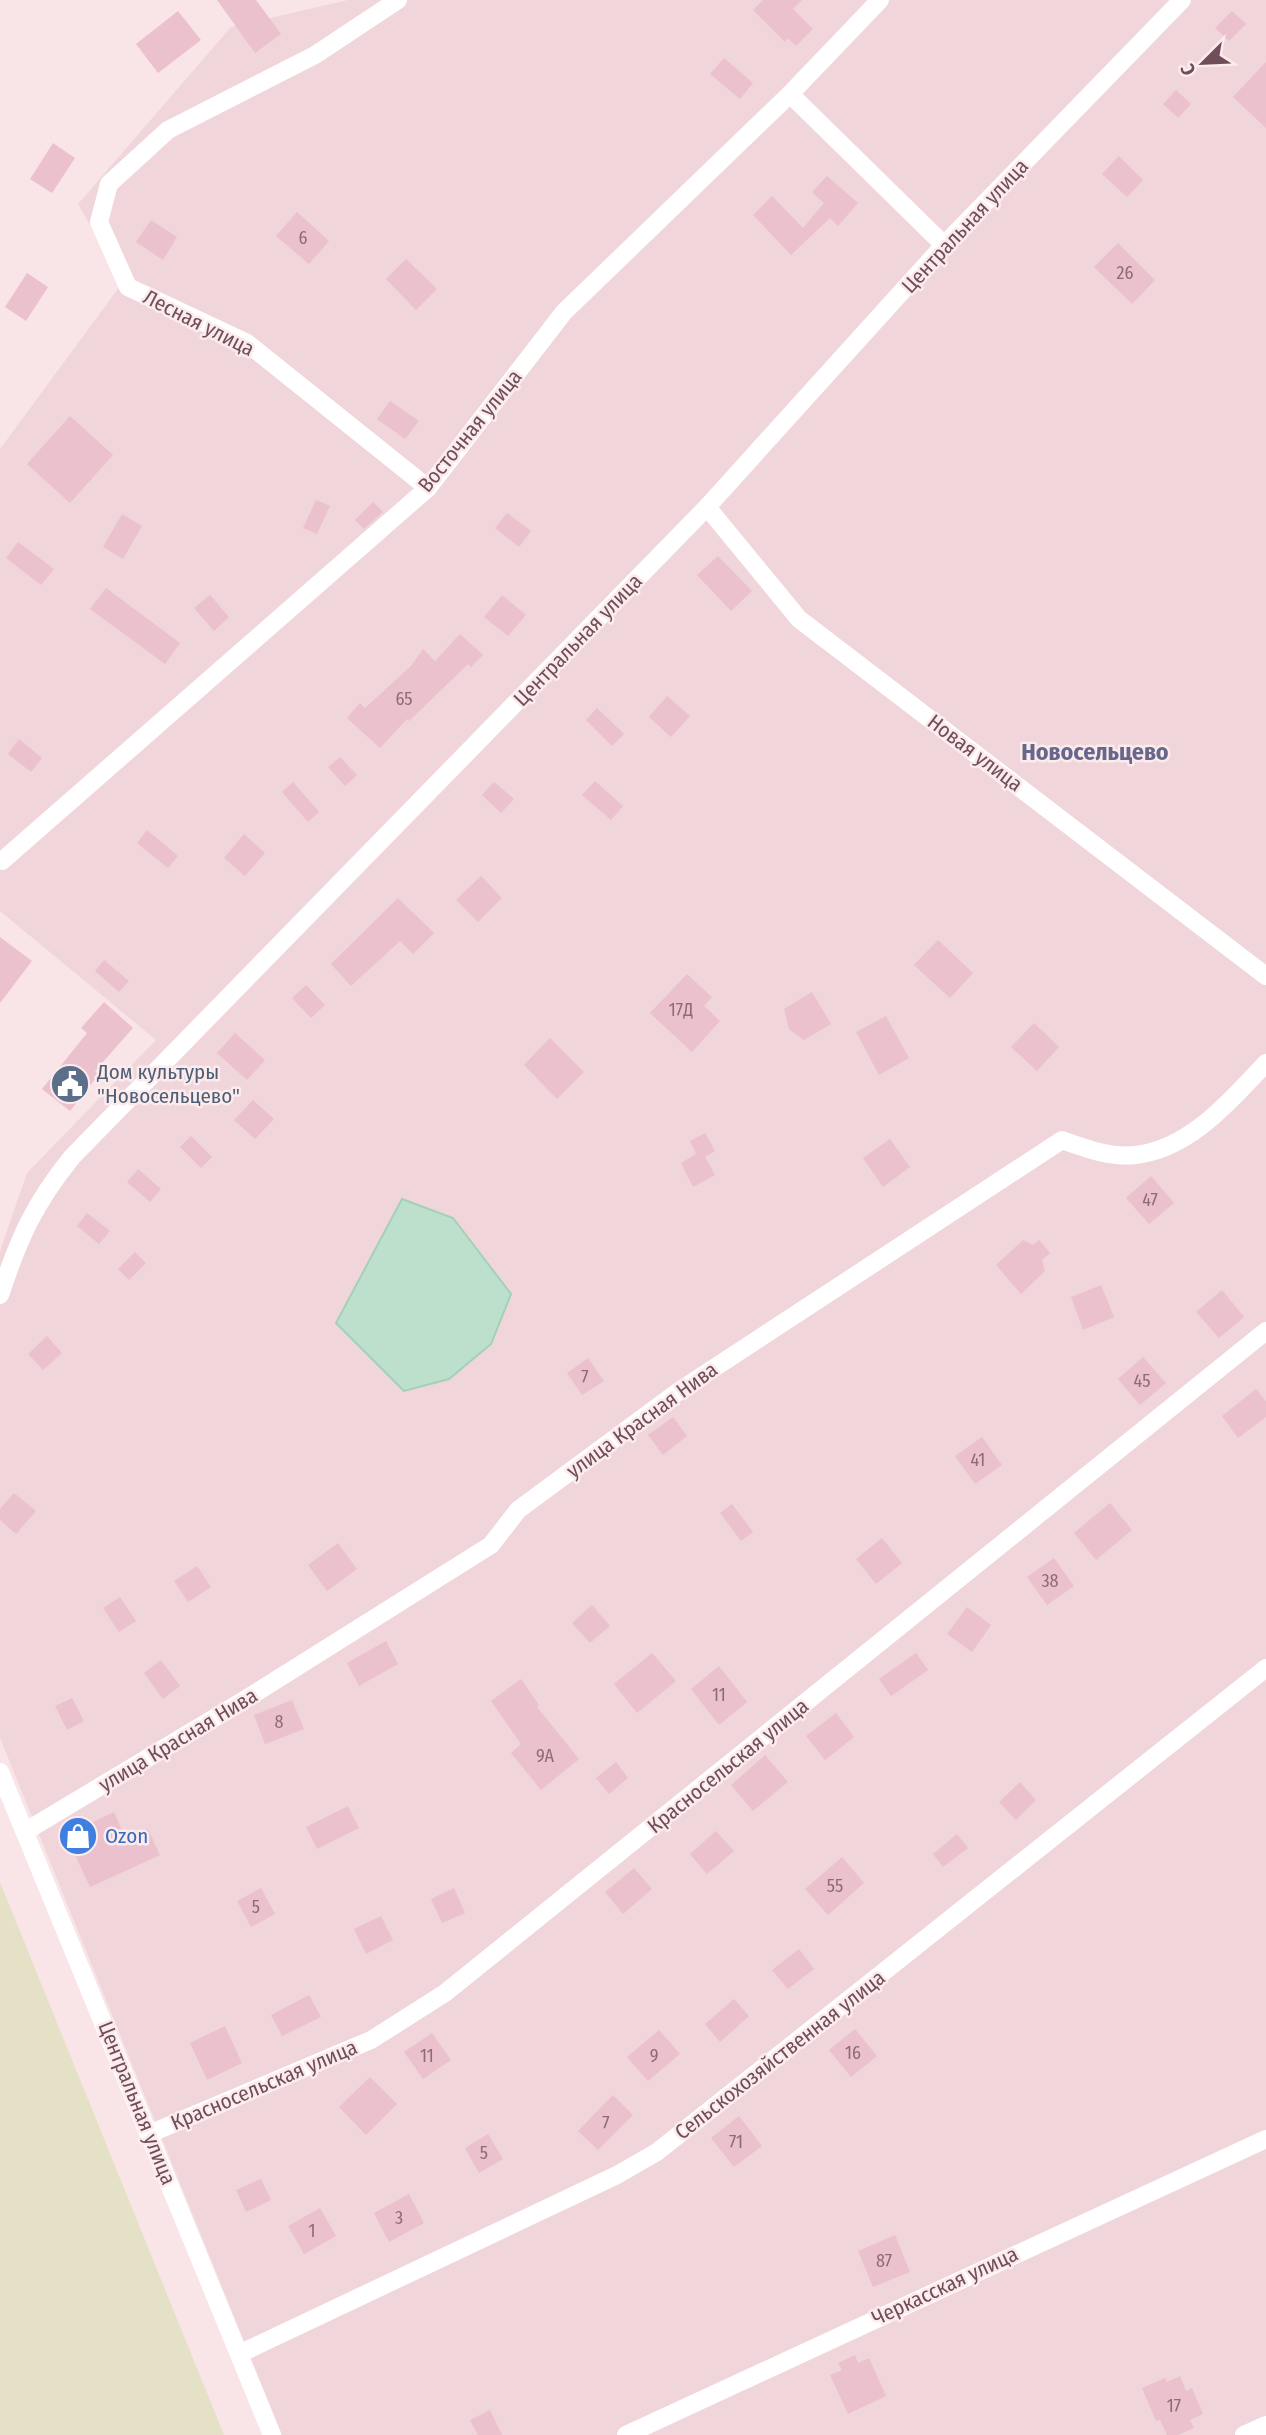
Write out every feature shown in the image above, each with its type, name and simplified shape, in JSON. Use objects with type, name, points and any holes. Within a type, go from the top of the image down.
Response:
[{"type":"street","name":"Лесная улица","points":[[398,0],[315,55],[167,130],[109,184],[99,222],[128,287],[247,343],[428,488]]},
{"type":"street","name":"Восточная улица","points":[[2,861],[428,488],[564,312],[790,94],[880,0]]},
{"type":"street","name":"Центральная улица","points":[[0,1295],[22,1231],[43,1193],[72,1157],[707,507],[944,245],[1182,0]]},
{"type":"street","points":[[790,94],[944,245]]},
{"type":"street","name":"Новая улица","points":[[707,507],[799,619],[1266,976]]},
{"type":"street","name":"улица Красная Нива","points":[[26,1831],[258,1692],[491,1545],[518,1510],[679,1391],[1062,1140],[1096,1152],[1135,1155],[1179,1142],[1229,1102],[1266,1063]]},
{"type":"street","name":"Красносельская улица","points":[[149,2134],[371,2040],[445,1993],[1266,1331]]},
{"type":"street","name":"Сельскохозяйственная улица","points":[[239,2354],[617,2175],[657,2152],[1266,1668]]},
{"type":"street","name":"Центральная улица","points":[[0,1772],[272,2435]]},
{"type":"street","name":"Черкасская улица","points":[[625,2435],[1266,2139]]},
{"type":"street","points":[[1244,2435],[1266,2425]]},
{"type":"shaded area","name":"Новосельцево","points":[[348,0],[1266,0],[1266,2435],[282,2435],[0,1738],[0,1251],[27,1173],[156,1040],[0,911],[0,449],[123,282],[78,204],[231,27]]},
{"type":"shaded area","points":[[402,1199],[453,1218],[511,1294],[491,1344],[449,1379],[404,1391],[336,1323]]},
{"type":"shaded area","points":[[0,1882],[224,2435],[0,2435]]},
{"type":"building","points":[[217,0],[256,0],[281,34],[255,53]]},
{"type":"building","points":[[763,0],[802,0],[793,9],[813,29],[796,46],[788,38],[785,42],[753,10]]},
{"type":"building","points":[[178,11],[201,40],[158,73],[136,44]]},
{"type":"building","points":[[1232,11],[1246,24],[1229,41],[1215,28]]},
{"type":"building","points":[[724,58],[753,83],[740,99],[710,74]]},
{"type":"building","points":[[1266,62],[1266,128],[1233,97]]},
{"type":"building","points":[[1176,90],[1191,104],[1178,118],[1163,104]]},
{"type":"building","points":[[53,143],[75,158],[52,193],[30,179]]},
{"type":"building","points":[[1119,156],[1143,180],[1127,197],[1102,174]]},
{"type":"building","points":[[827,176],[858,203],[838,226],[830,218],[791,255],[753,215],[772,196],[803,228],[824,203],[812,192]]},
{"type":"building","points":[[297,212],[329,241],[309,264],[276,236]]},
{"type":"building","points":[[151,220],[177,237],[163,260],[136,242]]},
{"type":"building","points":[[1118,243],[1155,280],[1132,304],[1094,267]]},
{"type":"building","points":[[406,259],[437,289],[416,310],[386,279]]},
{"type":"building","points":[[27,273],[48,287],[26,321],[5,307]]},
{"type":"building","points":[[390,401],[419,421],[405,439],[377,419]]},
{"type":"building","points":[[70,416],[113,455],[70,503],[27,464]]},
{"type":"building","points":[[316,500],[330,506],[317,534],[303,528]]},
{"type":"building","points":[[373,502],[383,512],[364,529],[355,520]]},
{"type":"building","points":[[507,513],[531,531],[519,547],[495,528]]},
{"type":"building","points":[[122,514],[142,526],[123,559],[103,547]]},
{"type":"building","points":[[18,542],[54,569],[41,585],[6,558]]},
{"type":"building","points":[[718,556],[752,591],[731,611],[697,575]]},
{"type":"building","points":[[106,588],[180,643],[165,664],[90,609]]},
{"type":"building","points":[[210,595],[229,617],[214,631],[194,608]]},
{"type":"building","points":[[502,595],[526,615],[508,636],[484,617]]},
{"type":"building","points":[[460,634],[483,655],[471,667],[468,664],[409,721],[407,719],[380,748],[347,718],[360,703],[365,708],[411,666],[423,649],[435,661]]},
{"type":"building","points":[[667,696],[690,716],[671,737],[649,717]]},
{"type":"building","points":[[597,708],[624,734],[612,746],[586,720]]},
{"type":"building","points":[[19,739],[42,758],[31,772],[8,754]]},
{"type":"building","points":[[340,757],[357,775],[345,786],[328,767]]},
{"type":"building","points":[[595,781],[623,806],[611,820],[582,795]]},
{"type":"building","points":[[293,782],[319,812],[308,822],[282,792]]},
{"type":"building","points":[[494,782],[514,799],[501,813],[482,795]]},
{"type":"building","points":[[147,830],[178,856],[168,868],[137,843]]},
{"type":"building","points":[[244,834],[265,853],[245,876],[224,858]]},
{"type":"building","points":[[481,876],[502,898],[478,922],[456,900]]},
{"type":"building","points":[[398,898],[434,933],[413,954],[400,941],[351,986],[331,964]]},
{"type":"building","points":[[0,937],[32,961],[0,1003]]},
{"type":"building","points":[[938,940],[973,973],[950,998],[914,965]]},
{"type":"building","points":[[104,960],[129,981],[119,992],[95,971]]},
{"type":"building","points":[[687,974],[712,997],[704,1006],[720,1021],[692,1052],[650,1013]]},
{"type":"building","points":[[306,985],[325,1005],[311,1018],[292,998]]},
{"type":"building","points":[[812,992],[831,1024],[804,1040],[789,1029],[784,1009]]},
{"type":"building","points":[[104,1002],[133,1028],[95,1071],[99,1074],[70,1111],[42,1089],[87,1033],[81,1028]]},
{"type":"building","points":[[886,1016],[909,1058],[879,1075],[856,1032]]},
{"type":"building","points":[[1034,1023],[1059,1047],[1037,1071],[1011,1047]]},
{"type":"building","points":[[235,1033],[265,1060],[247,1080],[217,1053]]},
{"type":"building","points":[[550,1038],[584,1072],[557,1099],[524,1065]]},
{"type":"building","points":[[253,1100],[274,1119],[255,1139],[234,1120]]},
{"type":"building","points":[[705,1133],[715,1151],[705,1157],[715,1175],[693,1187],[681,1163],[696,1154],[690,1141]]},
{"type":"building","points":[[191,1136],[212,1157],[201,1168],[180,1147]]},
{"type":"building","points":[[890,1139],[910,1167],[883,1187],[863,1158]]},
{"type":"building","points":[[138,1169],[161,1189],[150,1202],[127,1182]]},
{"type":"building","points":[[1151,1176],[1174,1203],[1149,1224],[1126,1198]]},
{"type":"building","points":[[87,1213],[110,1231],[99,1244],[77,1226]]},
{"type":"building","points":[[1023,1240],[1033,1245],[1039,1240],[1050,1253],[1042,1260],[1045,1271],[1021,1294],[996,1265]]},
{"type":"building","points":[[135,1252],[146,1263],[129,1280],[118,1269]]},
{"type":"building","points":[[1101,1285],[1114,1317],[1083,1330],[1071,1297]]},
{"type":"building","points":[[1222,1290],[1244,1317],[1219,1338],[1196,1312]]},
{"type":"building","points":[[47,1336],[62,1353],[43,1370],[28,1354]]},
{"type":"building","points":[[1143,1357],[1166,1383],[1140,1405],[1118,1379]]},
{"type":"building","points":[[588,1358],[604,1381],[582,1395],[567,1373]]},
{"type":"building","points":[[1256,1389],[1266,1401],[1266,1417],[1238,1438],[1222,1416]]},
{"type":"building","points":[[673,1417],[687,1436],[663,1455],[648,1435]]},
{"type":"building","points":[[982,1437],[1002,1465],[975,1484],[955,1456]]},
{"type":"building","points":[[14,1493],[36,1511],[16,1534],[0,1520],[0,1509]]},
{"type":"building","points":[[1110,1503],[1132,1530],[1096,1560],[1074,1533]]},
{"type":"building","points":[[732,1504],[753,1532],[741,1541],[720,1513]]},
{"type":"building","points":[[882,1538],[902,1563],[876,1584],[856,1559]]},
{"type":"building","points":[[338,1543],[357,1569],[327,1591],[308,1565]]},
{"type":"building","points":[[1054,1558],[1074,1586],[1047,1605],[1027,1577]]},
{"type":"building","points":[[197,1566],[211,1587],[188,1602],[174,1581]]},
{"type":"building","points":[[120,1597],[136,1621],[119,1632],[103,1608]]},
{"type":"building","points":[[592,1605],[610,1626],[590,1643],[572,1623]]},
{"type":"building","points":[[967,1607],[991,1625],[972,1652],[947,1634]]},
{"type":"building","points":[[386,1641],[398,1664],[359,1686],[347,1663]]},
{"type":"building","points":[[652,1653],[676,1681],[637,1713],[614,1684]]},
{"type":"building","points":[[916,1653],[928,1670],[891,1696],[879,1679]]},
{"type":"building","points":[[161,1660],[180,1686],[163,1699],[144,1673]]},
{"type":"building","points":[[719,1666],[747,1702],[719,1725],[691,1689]]},
{"type":"building","points":[[521,1679],[539,1705],[537,1707],[579,1759],[541,1790],[511,1753],[521,1744],[491,1701]]},
{"type":"building","points":[[72,1698],[84,1721],[67,1730],[55,1706]]},
{"type":"building","points":[[292,1700],[304,1729],[265,1744],[254,1715]]},
{"type":"building","points":[[836,1713],[854,1737],[825,1760],[806,1736]]},
{"type":"building","points":[[765,1755],[788,1782],[753,1811],[731,1785]]},
{"type":"building","points":[[616,1762],[628,1778],[609,1794],[596,1778]]},
{"type":"building","points":[[1020,1782],[1036,1800],[1016,1820],[999,1802]]},
{"type":"building","points":[[348,1806],[359,1828],[317,1849],[306,1827]]},
{"type":"building","points":[[114,1812],[126,1839],[148,1829],[160,1855],[90,1887],[66,1835]]},
{"type":"building","points":[[716,1831],[734,1851],[707,1874],[690,1854]]},
{"type":"building","points":[[957,1834],[968,1848],[943,1867],[933,1854]]},
{"type":"building","points":[[842,1857],[864,1883],[828,1915],[805,1889]]},
{"type":"building","points":[[634,1868],[652,1889],[623,1914],[605,1892]]},
{"type":"building","points":[[261,1888],[275,1914],[251,1927],[237,1901]]},
{"type":"building","points":[[454,1888],[465,1913],[442,1923],[431,1899]]},
{"type":"building","points":[[381,1916],[393,1940],[366,1954],[354,1929]]},
{"type":"building","points":[[799,1949],[814,1969],[788,1989],[772,1970]]},
{"type":"building","points":[[309,1995],[321,2017],[282,2036],[271,2015]]},
{"type":"building","points":[[734,1999],[749,2016],[720,2042],[705,2024]]},
{"type":"building","points":[[225,2026],[242,2063],[207,2080],[190,2043]]},
{"type":"building","points":[[855,2029],[877,2056],[851,2077],[829,2050]]},
{"type":"building","points":[[659,2030],[680,2054],[648,2081],[627,2057]]},
{"type":"building","points":[[432,2033],[451,2060],[423,2079],[404,2052]]},
{"type":"building","points":[[370,2077],[397,2104],[366,2135],[339,2107]]},
{"type":"building","points":[[613,2095],[633,2115],[598,2150],[578,2131]]},
{"type":"building","points":[[739,2116],[762,2146],[734,2167],[711,2138]]},
{"type":"building","points":[[488,2134],[503,2159],[479,2173],[465,2148]]},
{"type":"building","points":[[261,2179],[271,2200],[246,2212],[236,2190]]},
{"type":"building","points":[[409,2194],[424,2223],[389,2242],[374,2213]]},
{"type":"building","points":[[320,2208],[336,2236],[304,2254],[288,2226]]},
{"type":"building","points":[[895,2235],[910,2272],[873,2287],[858,2251]]},
{"type":"building","points":[[855,2355],[858,2363],[869,2358],[886,2396],[848,2414],[830,2375],[842,2370],[838,2363]]},
{"type":"building","points":[[1180,2376],[1186,2391],[1192,2388],[1203,2414],[1190,2420],[1194,2428],[1178,2435],[1167,2435],[1160,2420],[1156,2421],[1142,2388],[1165,2378],[1167,2382]]},
{"type":"building","points":[[490,2410],[502,2435],[478,2435],[470,2420]]},
{"type":"place","name":"Дом культуры \"Новосельцево\"","points":[[70,1084]]},
{"type":"place","name":"Ozon","points":[[78,1836]]},
{"type":"district","name":"Новосельцево","points":[[1095,752]]}]
